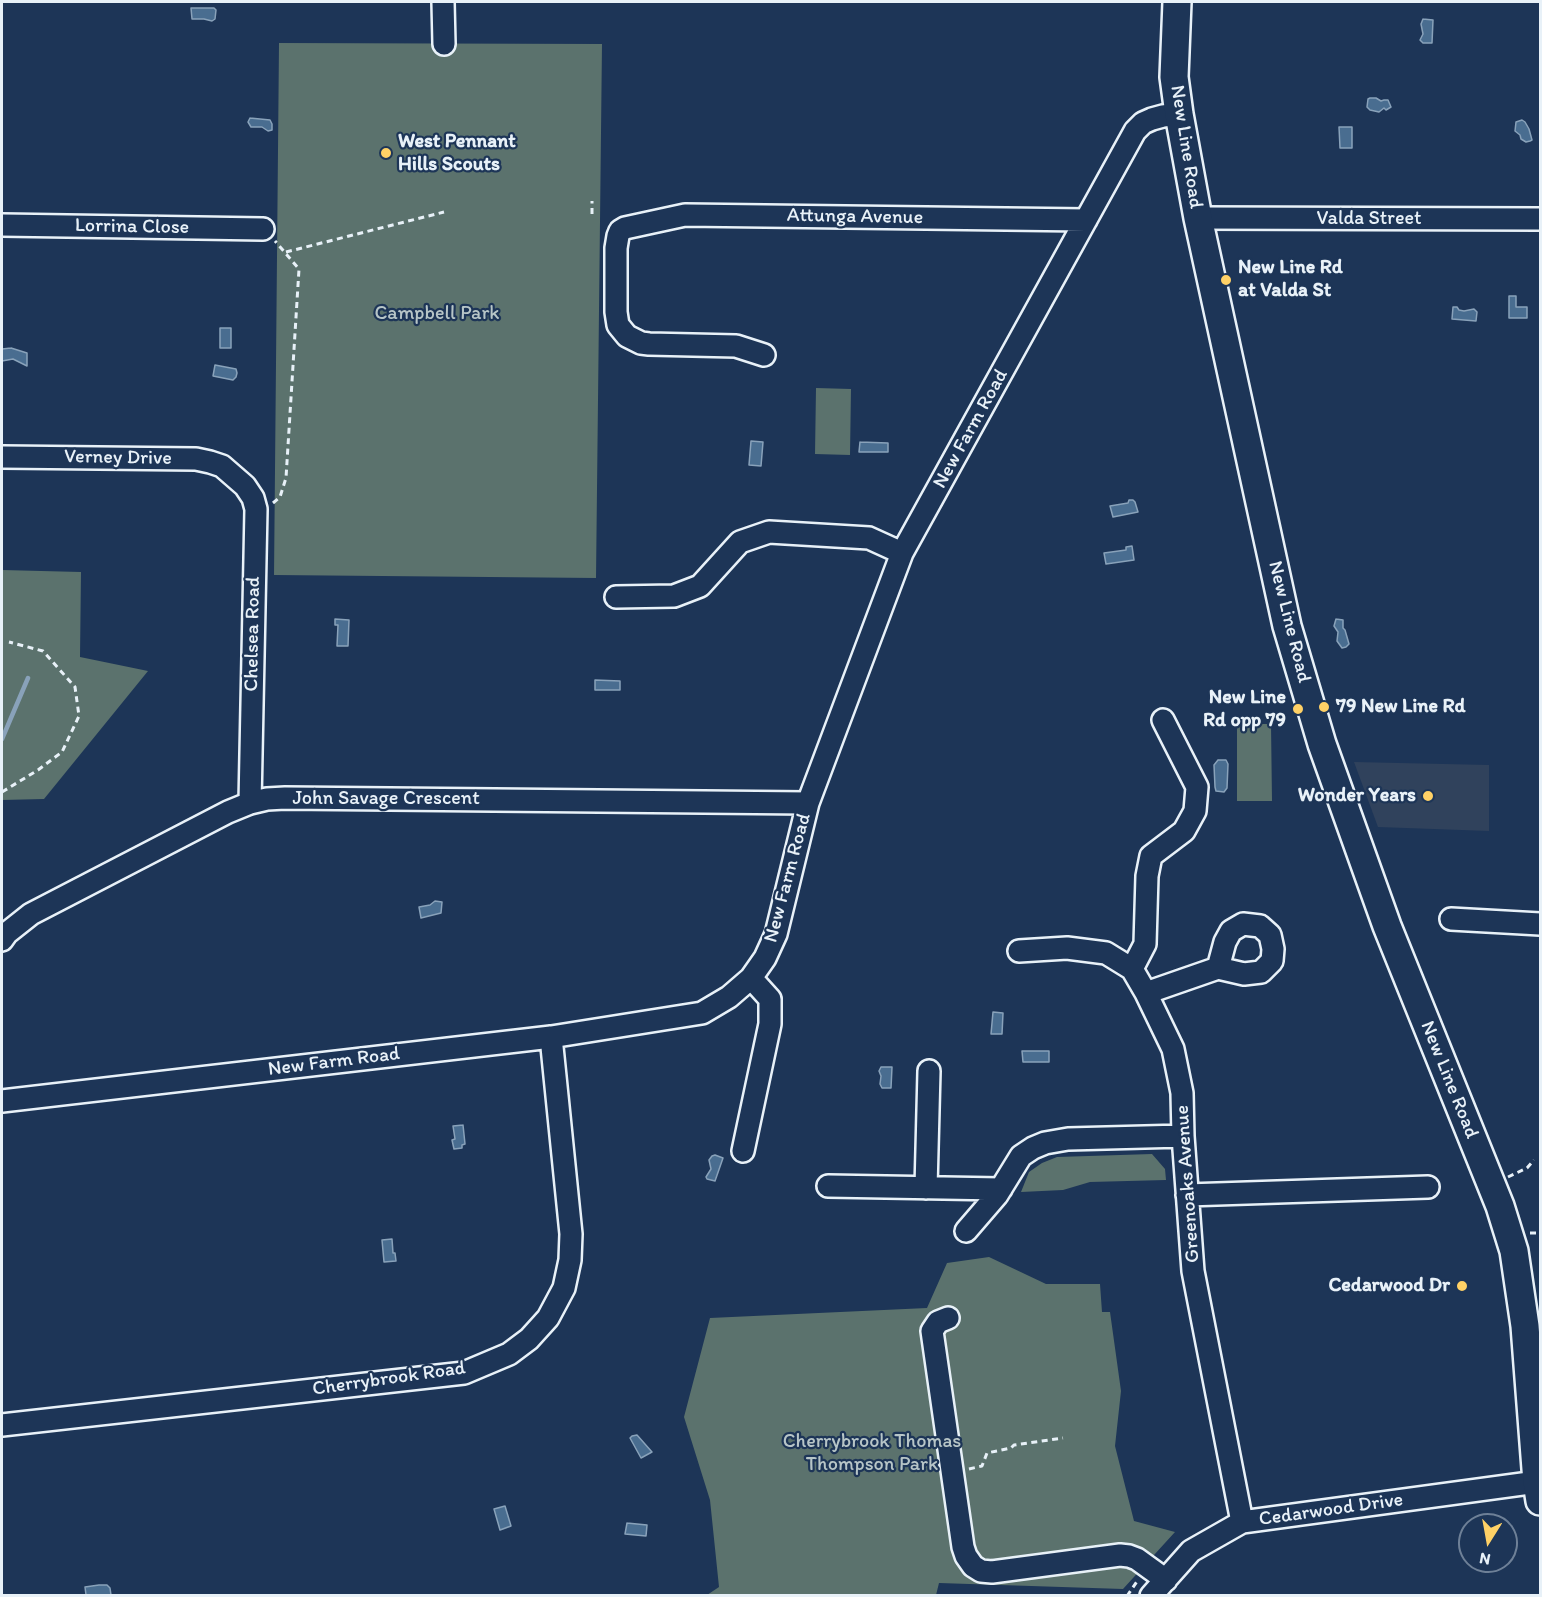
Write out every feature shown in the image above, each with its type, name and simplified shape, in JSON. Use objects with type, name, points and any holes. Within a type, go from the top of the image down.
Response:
[{"type":"main road","name":"New Line Road","points":[[1177,2],[1174,76],[1179,114],[1198,218],[1287,626],[1319,734],[1387,926],[1500,1206],[1515,1251],[1525,1326],[1539,1492]]},
{"type":"street","points":[[443,2],[444,44]]},
{"type":"street","name":"New Farm Road","points":[[2,1101],[551,1038],[702,1013],[729,997],[751,978],[765,958],[776,934],[808,802],[902,553],[1135,131],[1143,123],[1152,119],[1179,114]]},
{"type":"street","name":"Attunga Avenue","points":[[764,355],[736,346],[649,344],[627,336],[618,325],[616,312],[616,242],[620,231],[686,215],[1086,220]]},
{"type":"street","name":"Valda Street","points":[[1198,218],[1540,219]]},
{"type":"street","name":"Lorrina Close","points":[[2,225],[263,229]]},
{"type":"street","name":"Verney Drive","points":[[2,457],[196,459],[222,466],[232,473]]},
{"type":"street","name":"Chelsea Road","points":[[232,473],[245,486],[253,498],[256,509],[250,803]]},
{"type":"street","points":[[616,597],[674,596],[700,586],[740,542],[769,532],[869,538],[902,553]]},
{"type":"street","points":[[1132,969],[1145,944],[1147,876],[1151,856],[1184,831],[1195,810],[1197,787],[1163,720]]},
{"type":"street","name":"John Savage Crescent","points":[[2,940],[7,933],[31,914],[228,812],[250,803],[285,798],[808,802]]},
{"type":"street","points":[[1451,919],[1540,924]]},
{"type":"street","name":"Greenoaks Avenue","points":[[1019,951],[1067,948],[1106,953],[1132,969],[1173,1049],[1182,1093],[1193,1271],[1242,1522]]},
{"type":"street","points":[[1146,993],[1218,968]]},
{"type":"street","points":[[743,1151],[770,1024],[770,999],[751,978]]},
{"type":"street","name":"Cherrybrook Road","points":[[2,1425],[464,1373],[509,1354],[529,1339],[548,1318],[564,1288],[570,1260],[571,1234],[551,1038]]},
{"type":"street","points":[[926,1188],[929,1071]]},
{"type":"street","points":[[966,1231],[1000,1190],[1020,1156],[1033,1148],[1068,1139],[1183,1136]]},
{"type":"street","points":[[828,1186],[1000,1190]]},
{"type":"street","points":[[1187,1195],[1428,1187]]},
{"type":"street","points":[[948,1318],[938,1322],[932,1331],[963,1547],[973,1566],[981,1571],[992,1572],[1120,1555],[1137,1559],[1166,1580]]},
{"type":"street","name":"Cedarwood Drive","points":[[1151,1596],[1191,1551],[1242,1522],[1539,1492]]},
{"type":"path","points":[[592,201],[592,214]]},
{"type":"path","points":[[285,252],[444,212]]},
{"type":"path","points":[[256,509],[268,508],[280,497],[286,478],[299,269],[263,229]]},
{"type":"path","points":[[2,792],[62,752],[79,716],[75,687],[42,651],[9,642]]},
{"type":"path","points":[[1506,1178],[1527,1168],[1534,1160]]},
{"type":"path","points":[[1525,1232],[1540,1233]]},
{"type":"path","points":[[985,1458],[987,1453],[1011,1448],[1014,1445],[1063,1438]]},
{"type":"shaded area","points":[[191,8],[214,8],[216,10],[215,19],[212,21],[192,19]]},
{"type":"shaded area","points":[[1423,19],[1433,20],[1432,43],[1423,43],[1420,40],[1423,34],[1421,24]]},
{"type":"shaded area","points":[[1370,98],[1388,100],[1391,107],[1379,112],[1370,110],[1367,107]]},
{"type":"shaded area","points":[[250,118],[270,120],[272,130],[251,127],[248,122]]},
{"type":"shaded area","points":[[1522,120],[1529,129],[1532,140],[1530,141],[1526,142],[1521,139],[1515,131],[1516,122]]},
{"type":"shaded area","points":[[1339,127],[1352,127],[1352,148],[1340,148]]},
{"type":"shaded area","points":[[1509,296],[1516,296],[1516,307],[1527,307],[1527,318],[1509,318]]},
{"type":"shaded area","points":[[1453,307],[1464,311],[1474,309],[1477,312],[1476,321],[1452,319]]},
{"type":"shaded area","points":[[220,328],[231,328],[231,348],[220,348]]},
{"type":"shaded area","points":[[11,348],[27,353],[27,366],[13,359],[2,361],[2,349]]},
{"type":"shaded area","points":[[215,365],[236,369],[236,377],[233,380],[213,376]]},
{"type":"shaded area","points":[[751,441],[763,442],[761,466],[749,465]]},
{"type":"shaded area","points":[[860,442],[888,443],[888,452],[859,452]]},
{"type":"shaded area","points":[[1129,500],[1135,502],[1138,512],[1113,517],[1110,506],[1128,503]]},
{"type":"shaded area","points":[[1132,546],[1134,560],[1106,564],[1104,553],[1126,550],[1126,547]]},
{"type":"shaded area","points":[[335,619],[349,620],[348,646],[337,646],[338,625],[335,625]]},
{"type":"shaded area","points":[[1336,619],[1343,620],[1343,628],[1349,644],[1346,647],[1342,648],[1337,641],[1338,632],[1334,626]]},
{"type":"shaded area","points":[[595,680],[620,681],[620,690],[595,690]]},
{"type":"shaded area","points":[[1218,760],[1226,760],[1228,764],[1227,788],[1224,792],[1216,791],[1215,787],[1214,765]]},
{"type":"shaded area","name":"Wonder Years","points":[[1354,762],[1489,765],[1489,831],[1378,827]]},
{"type":"shaded area","points":[[435,901],[442,902],[441,913],[421,918],[419,907],[430,905]]},
{"type":"shaded area","points":[[993,1012],[1003,1013],[1002,1034],[991,1034]]},
{"type":"shaded area","points":[[1022,1051],[1049,1051],[1049,1062],[1023,1062]]},
{"type":"shaded area","points":[[881,1067],[892,1067],[891,1088],[882,1088],[880,1084]]},
{"type":"shaded area","points":[[463,1125],[465,1144],[462,1148],[454,1149],[453,1126]]},
{"type":"shaded area","points":[[715,1155],[723,1158],[715,1181],[706,1177],[711,1169],[709,1160]]},
{"type":"shaded area","points":[[392,1239],[396,1261],[384,1262],[382,1240]]},
{"type":"shaded area","points":[[637,1435],[652,1452],[641,1458],[630,1438]]},
{"type":"shaded area","points":[[505,1506],[511,1526],[500,1530],[494,1509]]},
{"type":"shaded area","points":[[627,1523],[647,1525],[646,1536],[625,1534]]},
{"type":"shaded area","points":[[107,1585],[111,1595],[86,1595],[85,1587]]},
{"type":"green space","name":"Campbell Park","points":[[279,43],[602,44],[596,578],[274,575]]},
{"type":"green space","points":[[816,388],[851,389],[850,455],[815,454]]},
{"type":"green space","points":[[2,570],[81,572],[80,657],[148,671],[44,799],[2,800]]},
{"type":"green space","points":[[1237,724],[1271,724],[1272,801],[1237,801]]},
{"type":"green space","points":[[1152,1154],[1165,1169],[1166,1180],[1090,1182],[1063,1190],[1021,1192],[1029,1172],[1057,1157]]},
{"type":"green space","name":"Cherrybrook Thomas Thompson Park","points":[[989,1257],[1046,1284],[1100,1284],[1102,1312],[1110,1312],[1121,1391],[1115,1446],[1134,1521],[1175,1532],[1123,1589],[939,1583],[936,1595],[707,1595],[719,1587],[710,1500],[684,1417],[710,1318],[927,1308],[947,1263]]},
{"type":"waterway","points":[[2,739],[28,678]]},
{"type":"place","name":"West Pennant Hills Scouts","points":[[386,153]]},
{"type":"place","name":"New Line Rd at Valda St","points":[[1226,280]]},
{"type":"place","name":"79 New Line Rd","points":[[1324,707]]},
{"type":"place","name":"New Line Rd opp 79","points":[[1298,709]]},
{"type":"place","name":"Wonder Years","points":[[1428,796]]},
{"type":"place","name":"Cedarwood Dr","points":[[1462,1286]]}]
